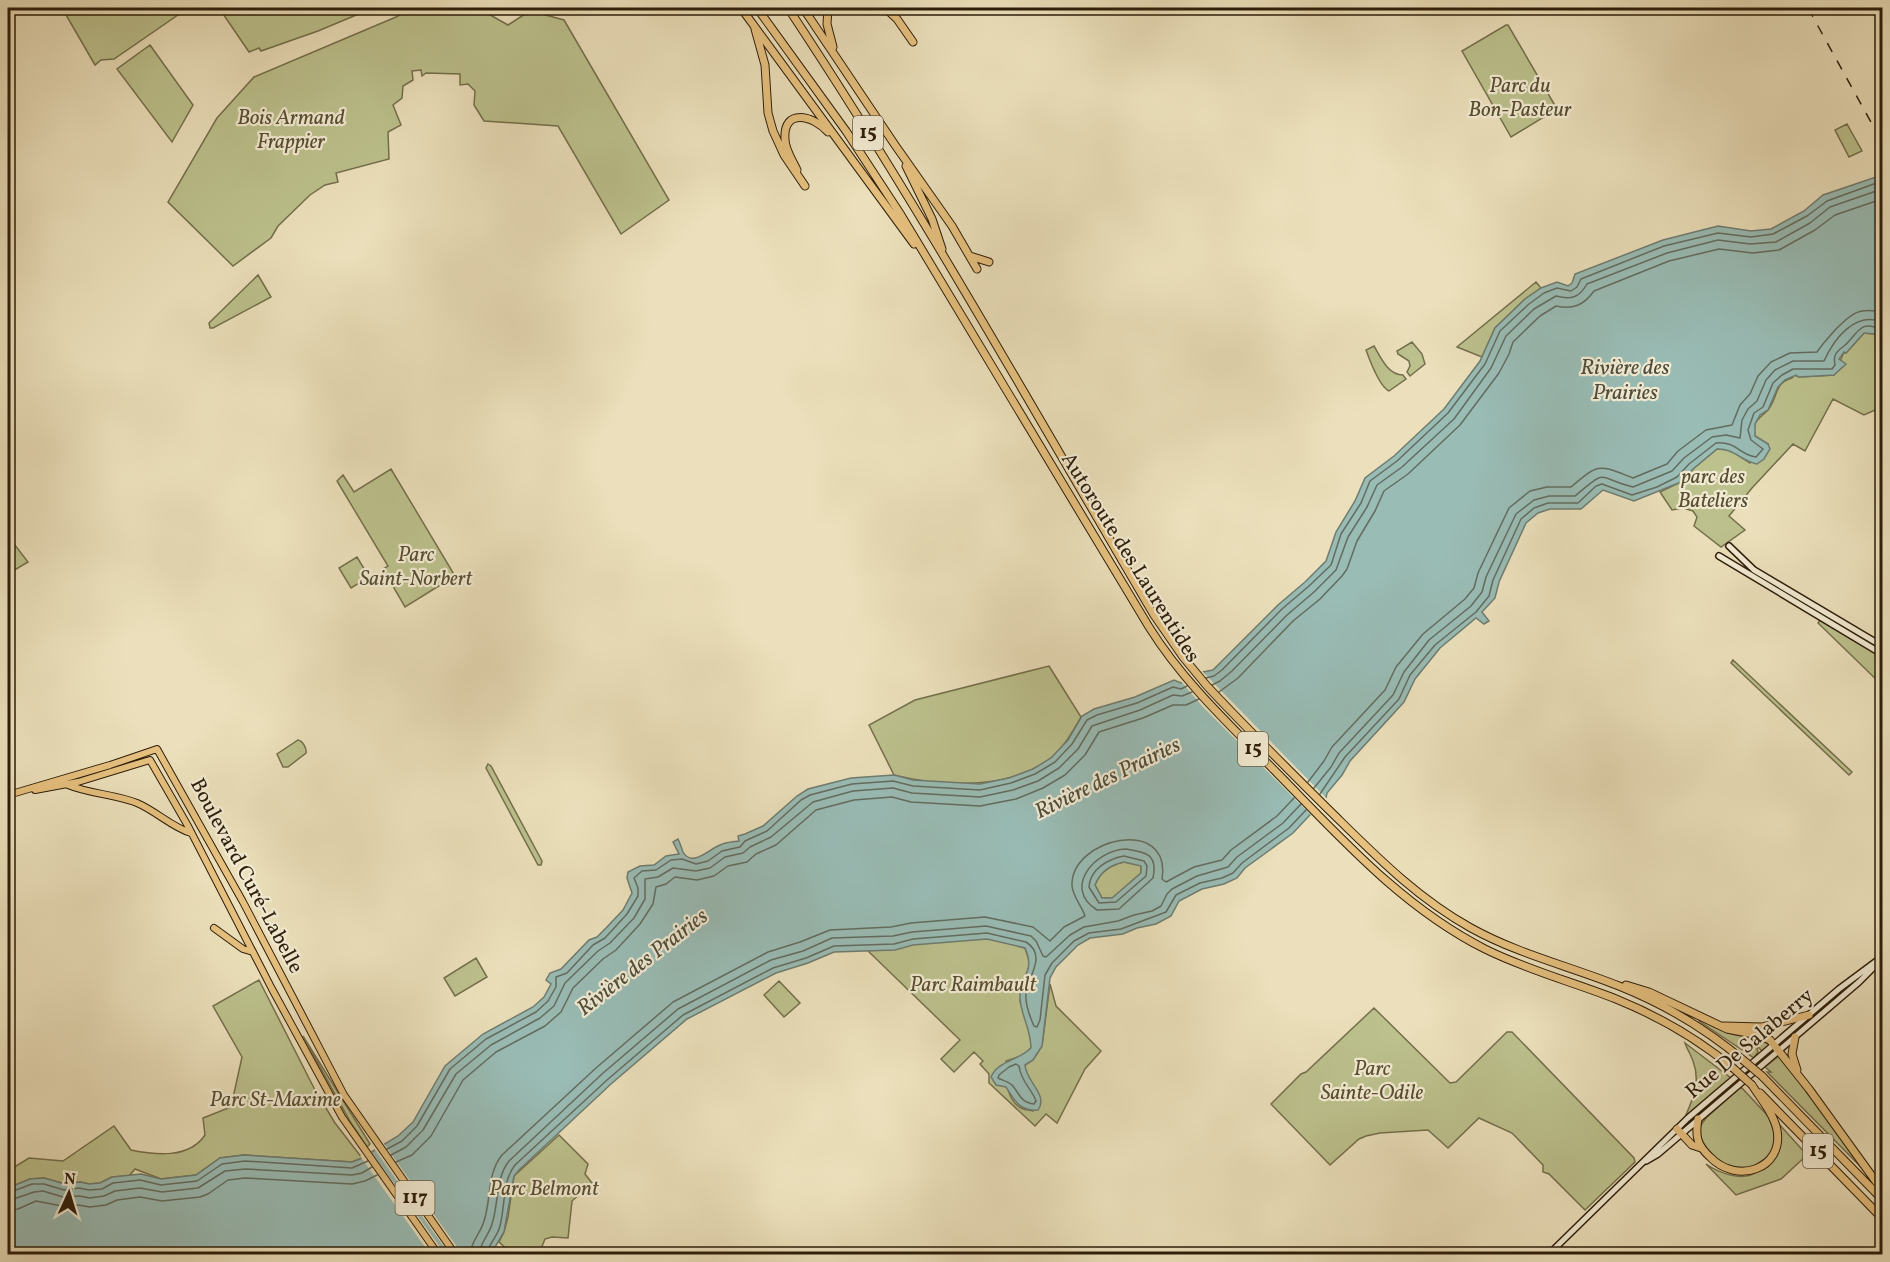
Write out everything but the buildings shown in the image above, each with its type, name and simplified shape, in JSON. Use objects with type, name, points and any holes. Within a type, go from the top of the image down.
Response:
[{"type":"highway","points":[[741,8],[941,280]]},
{"type":"highway","name":"Autoroute des Laurentides","points":[[757,8],[846,131],[941,280],[1162,648],[1198,693],[1390,885],[1422,910],[1472,942],[1513,962],[1614,999],[1654,1016],[1689,1036],[1752,1085],[1882,1218]]},
{"type":"highway","name":"Autoroute des Laurentides","points":[[788,8],[848,99],[946,260],[1142,594],[1175,647],[1207,686],[1398,877],[1444,912],[1480,933],[1524,952],[1632,992],[1674,1012],[1712,1036],[1762,1076],[1882,1199]]},
{"type":"highway","points":[[803,8],[941,209],[977,269]]},
{"type":"highway","points":[[828,8],[827,26],[836,55]]},
{"type":"highway","points":[[885,8],[897,19],[913,42]]},
{"type":"highway","points":[[754,24],[765,65],[768,112],[773,131],[788,163],[805,186],[785,143],[786,130],[790,123],[806,117],[816,121],[853,160]]},
{"type":"highway","points":[[895,145],[932,219],[946,260]]},
{"type":"highway","points":[[970,256],[989,262]]},
{"type":"highway","points":[[1588,975],[1649,992],[1721,1026],[1739,1033],[1761,1036],[1777,1047],[1882,1190]]},
{"type":"highway","points":[[1721,1026],[1762,1027],[1809,1015]]},
{"type":"highway","points":[[1795,1037],[1792,1054],[1801,1078]]},
{"type":"highway","points":[[1698,1119],[1696,1137],[1701,1148],[1719,1166],[1734,1172],[1754,1170],[1768,1160],[1776,1144],[1776,1127],[1752,1085]]},
{"type":"highway","points":[[1679,1131],[1692,1145],[1701,1148]]},
{"type":"main road","points":[[1729,546],[1754,570],[1882,646]]},
{"type":"main road","points":[[1719,556],[1882,654]]},
{"type":"main road","points":[[1750,576],[1754,570]]},
{"type":"main road","name":"Boulevard Curé-Labelle","points":[[8,795],[157,749],[243,902],[336,1082],[455,1254]]},
{"type":"main road","name":"Boulevard Curé-Labelle","points":[[22,791],[67,785],[150,760],[333,1101],[438,1254]]},
{"type":"main road","points":[[67,785],[129,800],[152,810],[182,830],[191,833]]},
{"type":"main road","points":[[214,928],[243,949],[253,952]]},
{"type":"main road","name":"Rue De Salaberry","points":[[1679,1131],[1698,1119],[1839,989],[1882,958]]},
{"type":"main road","name":"Rue De Salaberry","points":[[1550,1254],[1645,1162],[1654,1158],[1679,1131],[1777,1047],[1795,1037],[1859,982],[1882,958]]},
{"type":"green space","points":[[62,8],[188,8],[114,59],[101,60],[95,65]]},
{"type":"green space","name":"Bois Armand Frappier","points":[[219,8],[373,8],[318,31],[261,51],[259,48],[249,52]]},
{"type":"green space","name":"Bois Armand Frappier","points":[[412,8],[478,8],[508,25],[525,14],[538,13],[564,20],[669,200],[621,234],[558,126],[484,121],[474,105],[475,91],[468,84],[460,85],[460,74],[426,73],[422,76],[421,70],[412,71],[413,80],[403,86],[402,98],[393,105],[401,125],[388,132],[389,159],[336,173],[338,182],[325,185],[310,195],[278,226],[271,238],[233,266],[168,202],[217,118],[254,77],[396,17]]},
{"type":"green space","name":"Parc du Bon-Pasteur","points":[[1506,25],[1557,109],[1511,137],[1462,51]]},
{"type":"green space","points":[[150,45],[193,105],[172,142],[117,69]]},
{"type":"green space","points":[[1847,124],[1862,151],[1849,157],[1835,130]]},
{"type":"green space","points":[[258,275],[271,297],[210,328],[209,323]]},
{"type":"green space","points":[[1536,282],[1541,288],[1525,299],[1495,328],[1482,357],[1457,347]]},
{"type":"green space","name":"parc des Bateliers","points":[[1864,333],[1875,334],[1882,338],[1882,409],[1864,415],[1833,399],[1805,451],[1793,444],[1729,516],[1745,530],[1721,547],[1694,526],[1697,517],[1693,511],[1683,508],[1672,510],[1660,492],[1681,482],[1717,449],[1730,450],[1750,463],[1768,444],[1755,436],[1755,424],[1770,407],[1782,384],[1794,375],[1799,377],[1834,375],[1844,352],[1846,353]]},
{"type":"green space","points":[[1412,342],[1422,354],[1425,364],[1410,376],[1407,372],[1410,366],[1409,361],[1397,351]]},
{"type":"green space","points":[[1374,346],[1389,369],[1403,375],[1406,379],[1389,391],[1379,379],[1366,350]]},
{"type":"green space","name":"Parc Saint-Norbert","points":[[391,469],[455,576],[405,607],[383,569],[388,566],[337,481],[343,475],[354,492]]},
{"type":"green space","points":[[8,532],[11,540],[28,562],[8,574]]},
{"type":"green space","points":[[357,557],[369,577],[351,588],[339,568]]},
{"type":"green space","points":[[1820,620],[1882,657],[1882,685],[1818,623]]},
{"type":"green space","points":[[1733,660],[1852,772],[1849,775],[1731,663]]},
{"type":"green space","points":[[1049,666],[1081,717],[1064,744],[1051,758],[1016,776],[996,781],[933,782],[894,775],[869,725],[915,700]]},
{"type":"green space","points":[[298,740],[304,745],[306,753],[288,767],[283,767],[277,754]]},
{"type":"green space","points":[[488,764],[542,861],[541,865],[538,865],[486,768]]},
{"type":"green space","points":[[1124,862],[1141,865],[1141,873],[1113,898],[1102,898],[1095,885],[1097,880],[1106,870]]},
{"type":"green space","name":"Parc Raimbault","points":[[987,936],[1025,948],[1030,963],[1020,1001],[1031,1035],[1031,1048],[1024,1055],[1006,1061],[1008,1088],[1017,1105],[1033,1111],[1033,1087],[1025,1065],[1033,1060],[1042,1046],[1050,984],[1056,1006],[1101,1051],[1085,1069],[1057,1123],[1046,1114],[1035,1126],[989,1083],[989,1074],[980,1064],[983,1061],[974,1052],[954,1072],[941,1059],[960,1040],[868,951],[919,938]]},
{"type":"green space","points":[[476,958],[487,977],[455,996],[444,978]]},
{"type":"green space","name":"Parc St-Maxime","points":[[259,980],[315,1090],[335,1123],[362,1158],[352,1162],[244,1155],[220,1158],[196,1175],[161,1179],[135,1169],[129,1176],[112,1177],[100,1183],[65,1184],[44,1178],[30,1179],[8,1188],[8,1171],[29,1158],[63,1161],[114,1126],[131,1150],[161,1154],[181,1152],[198,1143],[205,1135],[203,1118],[231,1107],[242,1057],[213,1006]]},
{"type":"green space","points":[[779,981],[800,1003],[784,1017],[764,995]]},
{"type":"green space","name":"Parc Sainte-Odile","points":[[1374,1008],[1450,1083],[1456,1082],[1507,1032],[1512,1032],[1634,1158],[1635,1162],[1585,1210],[1549,1174],[1543,1172],[1543,1165],[1512,1133],[1479,1118],[1448,1148],[1428,1130],[1380,1133],[1359,1139],[1330,1165],[1271,1104]]},
{"type":"green space","points":[[1701,1019],[1732,1034],[1756,1038],[1769,1045],[1762,1051],[1758,1047],[1754,1058],[1699,1021]]},
{"type":"green space","points":[[303,1036],[370,1144],[367,1147],[351,1123]]},
{"type":"green space","points":[[1685,1043],[1731,1078],[1685,1117],[1693,1097],[1696,1076],[1693,1061]]},
{"type":"green space","points":[[1779,1056],[1863,1166],[1861,1167],[1767,1072],[1771,1072],[1765,1067]]},
{"type":"green space","points":[[1741,1087],[1769,1117],[1775,1135],[1774,1146],[1769,1156],[1751,1168],[1726,1167],[1704,1147],[1699,1134],[1706,1118]]},
{"type":"green space","points":[[1778,1123],[1807,1155],[1781,1179],[1736,1195],[1706,1164],[1724,1173],[1738,1176],[1757,1172],[1779,1145],[1781,1133]]},
{"type":"green space","name":"Parc Belmont","points":[[559,1135],[588,1164],[585,1174],[592,1183],[572,1201],[568,1238],[545,1239],[539,1254],[512,1254],[499,1242],[508,1217],[514,1176]]},
{"type":"water","name":"Rivière des Prairies","points":[[1882,175],[1882,338],[1875,334],[1864,333],[1839,359],[1846,364],[1834,375],[1799,377],[1796,375],[1785,380],[1778,387],[1768,410],[1760,415],[1755,424],[1755,436],[1768,444],[1770,449],[1764,459],[1757,464],[1728,450],[1717,449],[1681,482],[1634,501],[1603,490],[1581,509],[1550,509],[1538,513],[1526,523],[1499,582],[1495,598],[1482,612],[1489,621],[1484,624],[1476,618],[1440,648],[1415,679],[1404,702],[1350,761],[1327,793],[1326,798],[1293,833],[1245,868],[1237,878],[1224,884],[1202,889],[1179,901],[1171,916],[1156,924],[1123,934],[1090,938],[1078,945],[1056,967],[1050,978],[1042,1046],[1033,1060],[1025,1065],[1041,1099],[1038,1110],[1022,1107],[1006,1087],[996,1085],[991,1077],[999,1067],[1031,1048],[1020,998],[1029,963],[1025,948],[987,939],[913,945],[895,950],[834,952],[776,973],[687,1019],[611,1084],[514,1176],[504,1232],[491,1254],[8,1254],[8,1188],[30,1179],[44,1178],[65,1184],[80,1182],[89,1184],[100,1183],[112,1177],[141,1174],[161,1179],[196,1175],[220,1158],[244,1155],[352,1162],[398,1136],[413,1122],[445,1066],[483,1034],[533,1007],[544,997],[551,984],[546,980],[550,973],[561,969],[623,910],[632,893],[627,878],[628,872],[640,866],[654,865],[666,856],[679,854],[673,842],[678,839],[683,852],[691,858],[696,858],[722,844],[739,841],[738,836],[763,826],[808,789],[851,778],[894,775],[913,780],[980,784],[1009,778],[1033,769],[1051,758],[1068,740],[1082,716],[1094,709],[1135,697],[1174,680],[1181,683],[1203,672],[1213,670],[1326,561],[1336,532],[1355,501],[1365,478],[1394,456],[1444,409],[1480,361],[1495,328],[1525,299],[1541,288],[1557,282],[1568,286],[1572,283],[1575,274],[1663,240],[1718,226],[1751,231],[1771,229],[1804,211],[1823,195]],"holes":[[[1124,862],[1141,866],[1141,873],[1112,898],[1102,898],[1095,885],[1106,870]]]},
{"type":"pier","points":[[1201,670],[1328,800],[1312,816],[1202,706],[1179,679]]},
{"type":"pier","points":[[382,1141],[462,1254],[449,1254],[373,1147]]},
{"type":"pier","points":[[369,1149],[445,1254],[430,1254],[360,1156]]},
{"type":"railway","points":[[1808,8],[1882,142]]}]
